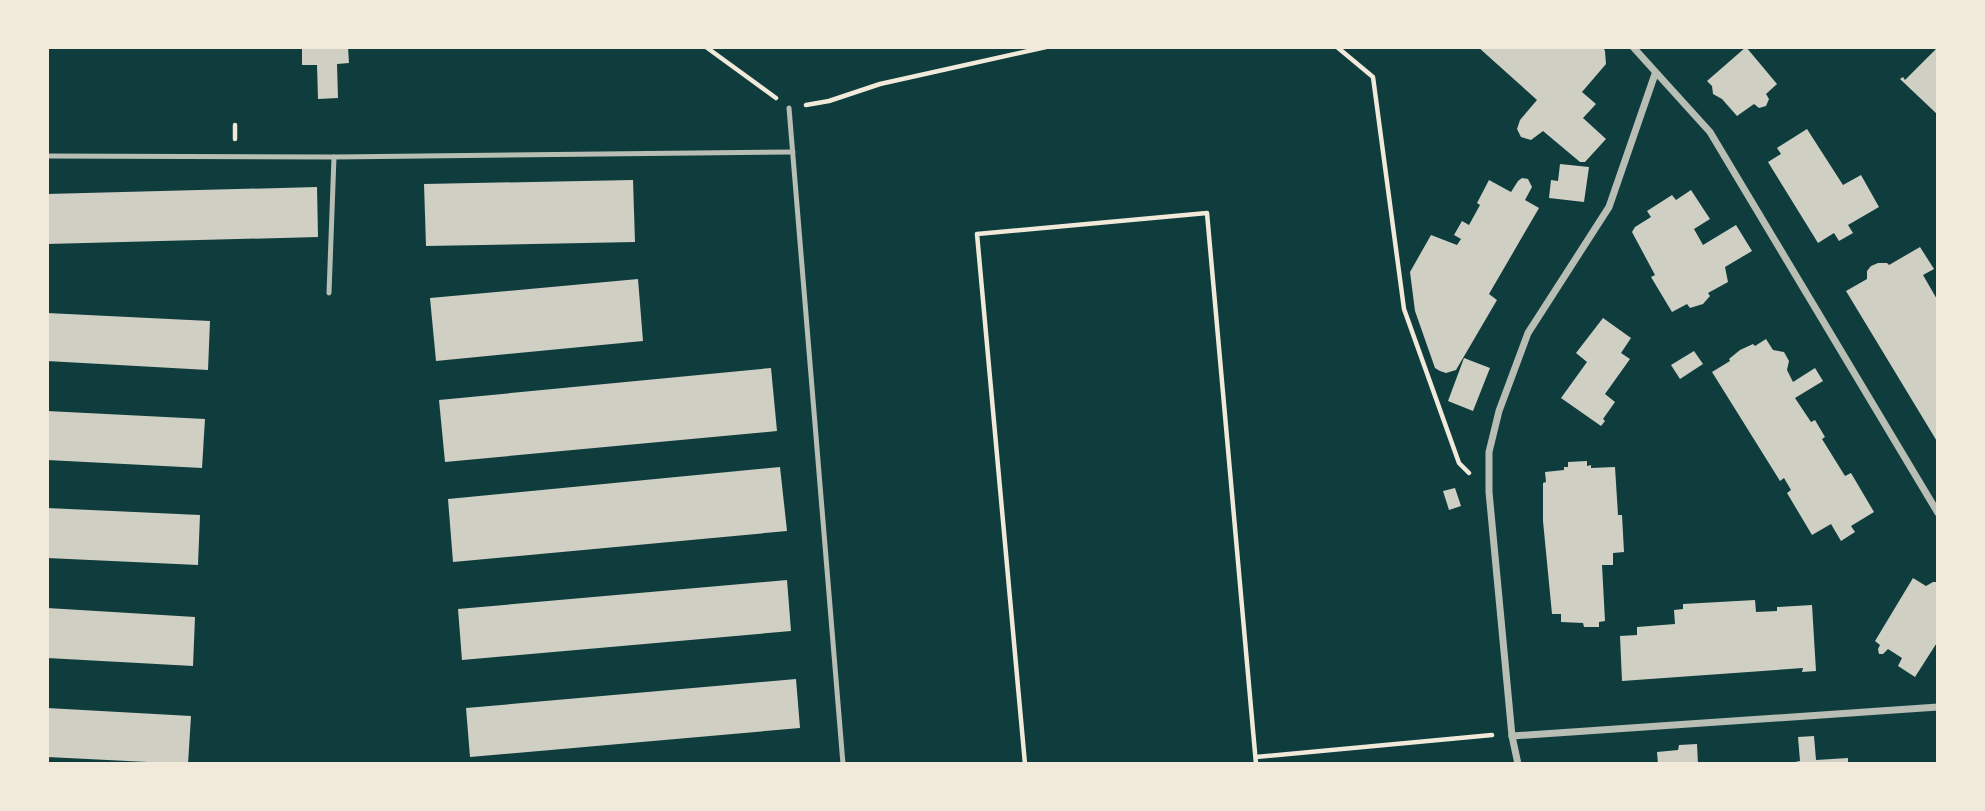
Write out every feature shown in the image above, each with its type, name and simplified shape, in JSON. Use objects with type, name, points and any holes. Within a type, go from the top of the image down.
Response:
[{"type":"street","points":[[1633,47],[1710,132],[1938,513]]},
{"type":"street","points":[[1518,764],[1512,736],[1489,492],[1489,452],[1499,411],[1528,333],[1609,207],[1655,74]]},
{"type":"street","points":[[1512,736],[1938,707]]},
{"type":"lane","points":[[789,108],[843,764]]},
{"type":"lane","points":[[47,156],[334,158],[793,152]]},
{"type":"lane","points":[[329,293],[334,158]]},
{"type":"path","points":[[706,47],[789,108],[829,101],[880,84],[1046,47]]},
{"type":"path","points":[[1338,47],[1373,77],[1404,309],[1459,463],[1489,492]]},
{"type":"path","points":[[1025,764],[977,234],[1207,213],[1256,764]]},
{"type":"path","points":[[1256,757],[1484,735]]},
{"type":"building","points":[[302,47],[348,47],[349,63],[337,64],[338,98],[318,99],[317,65],[302,65]]},
{"type":"building","points":[[1478,47],[1603,47],[1606,64],[1582,92],[1596,104],[1583,118],[1606,139],[1585,162],[1580,162],[1543,131],[1531,140],[1521,137],[1517,129],[1520,120],[1537,100]]},
{"type":"building","points":[[1746,47],[1777,84],[1766,94],[1769,99],[1766,106],[1759,108],[1754,104],[1737,116],[1722,99],[1713,94],[1712,86],[1707,81]]},
{"type":"building","points":[[1938,47],[1938,115],[1900,79],[1903,77],[1905,80]]},
{"type":"building","points":[[1807,129],[1843,185],[1861,175],[1879,207],[1848,225],[1853,233],[1839,241],[1834,233],[1818,243],[1768,162],[1781,154],[1777,148]]},
{"type":"building","points":[[1560,164],[1589,167],[1584,202],[1549,198],[1551,180],[1558,181]]},
{"type":"building","points":[[1522,178],[1528,179],[1532,187],[1525,200],[1539,208],[1489,294],[1497,300],[1456,370],[1446,373],[1440,371],[1435,368],[1415,311],[1410,272],[1431,235],[1457,245],[1461,239],[1454,235],[1462,221],[1469,225],[1489,180],[1511,192]]},
{"type":"building","points":[[633,180],[635,242],[426,246],[424,184]]},
{"type":"building","points":[[317,187],[318,237],[47,244],[47,194]]},
{"type":"building","points":[[1691,190],[1710,219],[1694,229],[1703,245],[1736,225],[1752,251],[1725,267],[1728,282],[1708,293],[1710,296],[1703,304],[1690,308],[1687,304],[1672,312],[1651,277],[1655,275],[1632,232],[1651,217],[1647,211],[1672,195],[1676,200]]},
{"type":"building","points":[[1920,247],[1934,269],[1923,275],[1938,301],[1938,443],[1846,291],[1867,279],[1867,271],[1871,266],[1878,263],[1889,265]]},
{"type":"building","points":[[638,279],[643,341],[436,361],[430,298]]},
{"type":"building","points":[[47,313],[210,321],[208,370],[47,361]]},
{"type":"building","points":[[1603,318],[1631,338],[1621,353],[1630,359],[1605,394],[1615,402],[1601,426],[1561,398],[1587,362],[1576,353]]},
{"type":"building","points":[[1766,339],[1773,350],[1784,352],[1789,361],[1787,370],[1793,382],[1815,368],[1823,381],[1795,398],[1811,422],[1815,420],[1825,437],[1822,439],[1845,476],[1851,473],[1874,512],[1851,526],[1855,532],[1841,541],[1831,524],[1812,535],[1787,493],[1791,490],[1784,478],[1780,481],[1712,372],[1730,361],[1740,350],[1753,344],[1755,346]]},
{"type":"building","points":[[1694,351],[1703,364],[1680,379],[1671,365]]},
{"type":"building","points":[[1464,358],[1490,368],[1473,411],[1448,401]]},
{"type":"building","points":[[771,368],[777,431],[445,462],[439,400]]},
{"type":"building","points":[[47,411],[205,419],[202,468],[47,460]]},
{"type":"building","points":[[1587,461],[1587,466],[1591,465],[1591,468],[1615,467],[1618,515],[1622,515],[1624,552],[1613,553],[1613,565],[1602,565],[1605,621],[1599,622],[1599,627],[1561,622],[1561,614],[1552,614],[1543,521],[1545,472],[1564,470],[1564,467],[1568,467],[1568,462]]},
{"type":"building","points":[[780,467],[787,531],[453,562],[448,499]]},
{"type":"building","points":[[1455,488],[1461,506],[1449,510],[1443,491]]},
{"type":"building","points":[[47,508],[200,515],[198,565],[47,558]]},
{"type":"building","points":[[1913,578],[1926,586],[1938,582],[1938,641],[1915,677],[1898,666],[1902,658],[1888,649],[1879,654],[1880,645],[1875,641]]},
{"type":"building","points":[[787,580],[791,631],[462,660],[458,609]]},
{"type":"building","points":[[1755,600],[1756,612],[1777,611],[1777,607],[1812,605],[1816,671],[1802,672],[1803,668],[1622,681],[1620,636],[1637,635],[1637,627],[1675,624],[1674,610],[1683,609],[1683,604]]},
{"type":"building","points":[[47,608],[195,617],[193,666],[47,658]]},
{"type":"building","points":[[796,679],[800,728],[470,757],[466,708]]},
{"type":"building","points":[[47,708],[191,716],[188,764],[47,757]]},
{"type":"building","points":[[1814,736],[1816,760],[1848,758],[1848,764],[1795,764],[1800,761],[1798,737]]},
{"type":"building","points":[[1697,744],[1698,764],[1658,764],[1657,752],[1678,750],[1679,745]]}]
